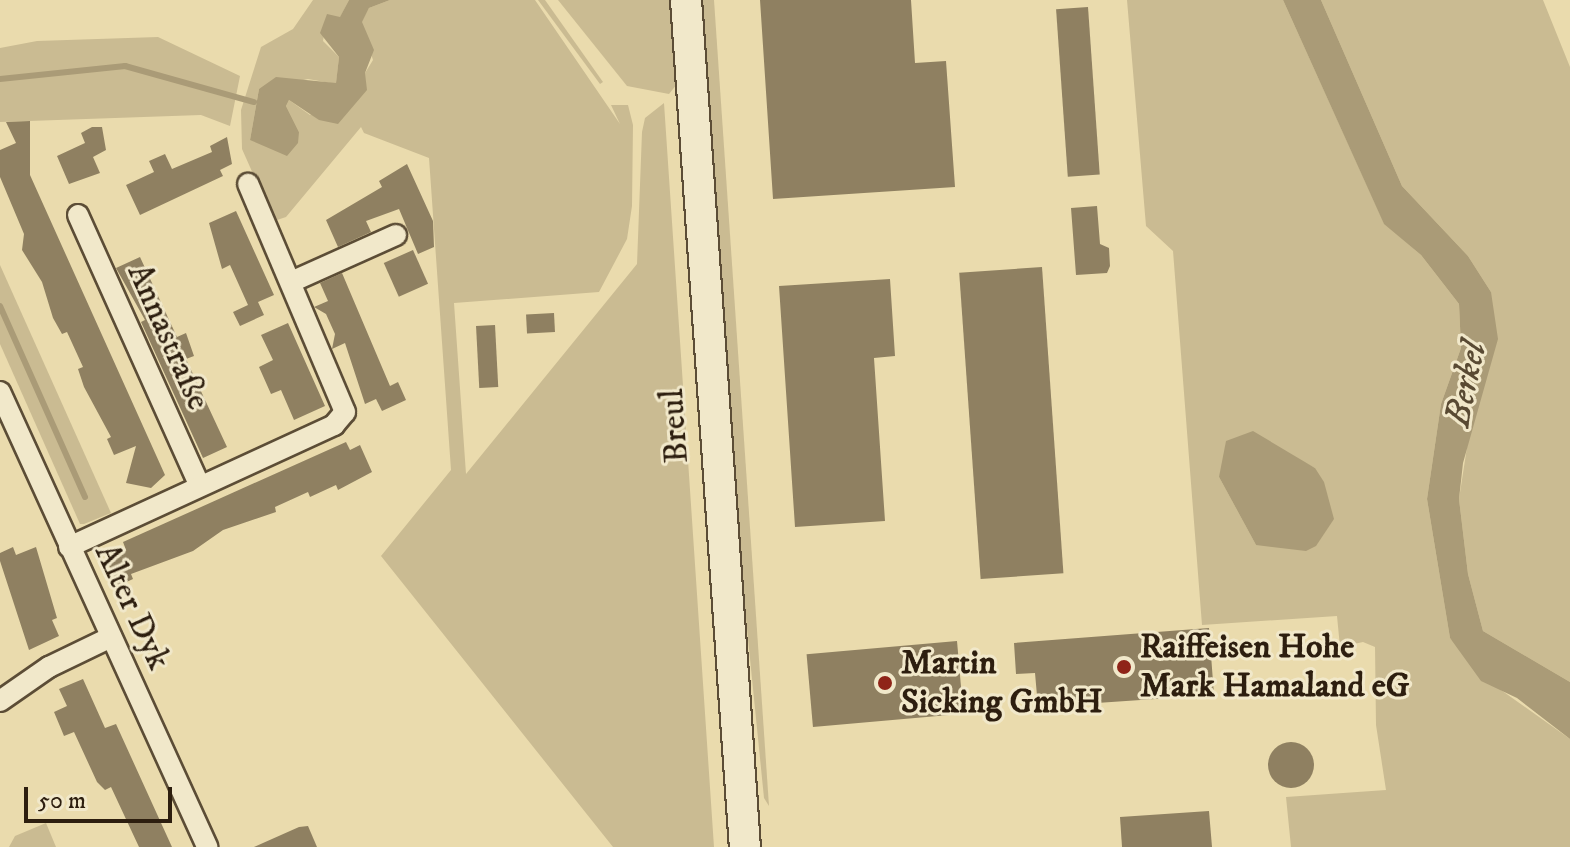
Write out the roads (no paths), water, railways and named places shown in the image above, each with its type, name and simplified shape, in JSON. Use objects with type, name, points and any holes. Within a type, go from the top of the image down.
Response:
[{"type":"main road","name":"Breul","points":[[686,0],[745,847]]},
{"type":"street","points":[[69,547],[334,425],[345,412],[248,184]]},
{"type":"street","name":"Annastraße","points":[[78,215],[200,486]]},
{"type":"street","points":[[291,282],[396,235]]},
{"type":"street","name":"Alter Dyk","points":[[3,405],[207,847]]},
{"type":"street","points":[[0,701],[49,667],[111,637]]},
{"type":"water","points":[[349,0],[390,0],[369,8],[362,22],[374,50],[365,73],[367,90],[338,124],[319,120],[289,100],[286,106],[299,132],[298,143],[287,156],[250,140],[259,89],[276,77],[336,83],[339,57],[320,33],[327,14],[340,17]]},
{"type":"water","name":"Berkel","points":[[1283,0],[1321,0],[1402,186],[1468,256],[1491,292],[1498,339],[1463,463],[1459,499],[1468,574],[1483,631],[1570,682],[1570,739],[1517,698],[1481,681],[1450,638],[1427,499],[1441,404],[1461,348],[1459,304],[1421,255],[1384,224]]},
{"type":"water","points":[[1253,431],[1315,468],[1324,482],[1334,519],[1316,546],[1306,551],[1256,545],[1219,477],[1226,441]]},
{"type":"waterway","points":[[0,79],[125,66],[254,102]]},
{"type":"waterway","points":[[0,306],[85,497]]},
{"type":"place","name":"Raiffeisen Hohe Mark Hamaland eG","points":[[1124,667]]},
{"type":"place","name":"Martin Sicking GmbH","points":[[885,683]]}]
